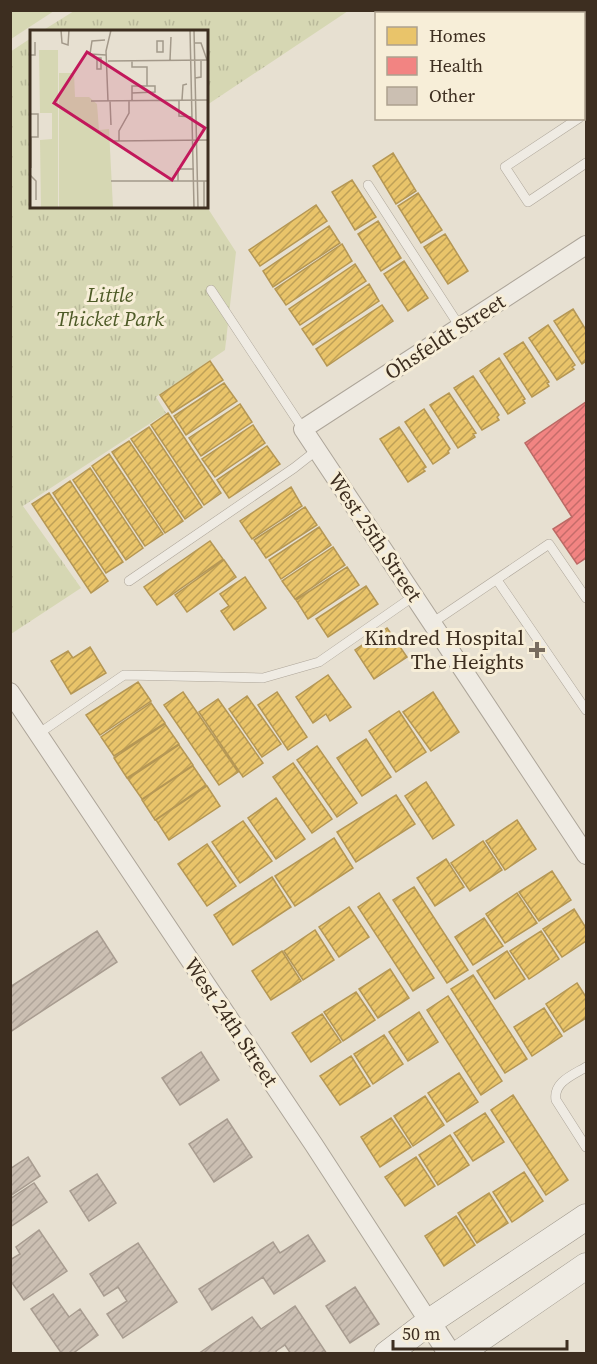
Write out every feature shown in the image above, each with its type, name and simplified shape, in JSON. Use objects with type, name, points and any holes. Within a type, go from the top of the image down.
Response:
[{"type":"main road","points":[[387,1353],[429,1322],[586,1217]]},
{"type":"main road","points":[[458,1353],[586,1266]]},
{"type":"street","name":"Ohsfeldt Street","points":[[303,429],[586,245]]},
{"type":"street","name":"West 25th Street","points":[[303,429],[586,855]]},
{"type":"street","name":"West 24th Street","points":[[10,692],[314,1145],[450,1353]]},
{"type":"lane","points":[[576,120],[505,167],[528,202],[586,164]]},
{"type":"lane","points":[[368,185],[460,327]]},
{"type":"lane","points":[[211,290],[303,429]]},
{"type":"lane","points":[[129,580],[317,450]]},
{"type":"lane","points":[[432,623],[549,544],[586,598]]},
{"type":"lane","points":[[497,580],[586,710]]},
{"type":"lane","points":[[38,734],[124,675],[263,678],[319,662],[414,596]]},
{"type":"lane","points":[[586,1067],[558,1085],[555,1093],[556,1100],[586,1147]]},
{"type":"green space","points":[[11,10],[54,10],[54,11],[11,39]]},
{"type":"green space","points":[[74,10],[348,11],[208,104],[208,30],[44,30]]},
{"type":"green space","name":"Little Thicket Park","points":[[30,39],[30,208],[208,208],[236,252],[225,350],[156,397],[166,413],[23,506],[81,588],[11,634],[10,52]]},
{"type":"building: Homes","points":[[393,153],[416,191],[396,204],[373,166]]},
{"type":"building: Homes","points":[[352,180],[376,217],[355,230],[332,192]]},
{"type":"building: Homes","points":[[418,193],[442,230],[421,243],[398,206]]},
{"type":"building: Homes","points":[[316,205],[327,221],[260,266],[249,250]]},
{"type":"building: Homes","points":[[378,221],[401,258],[381,271],[358,234]]},
{"type":"building: Homes","points":[[329,226],[340,243],[273,287],[263,271]]},
{"type":"building: Homes","points":[[445,234],[468,271],[448,284],[424,247]]},
{"type":"building: Homes","points":[[342,244],[352,261],[286,305],[275,289]]},
{"type":"building: Homes","points":[[404,261],[428,298],[408,311],[384,274]]},
{"type":"building: Homes","points":[[355,264],[366,281],[300,325],[289,309]]},
{"type":"building: Homes","points":[[369,284],[379,301],[313,345],[302,329]]},
{"type":"building: Homes","points":[[382,305],[393,321],[327,366],[316,349]]},
{"type":"building: Homes","points":[[573,309],[586,330],[586,361],[582,364],[554,321]]},
{"type":"building: Homes","points":[[548,325],[575,365],[572,367],[574,369],[557,380],[529,338]]},
{"type":"building: Homes","points":[[523,342],[549,382],[547,383],[549,386],[532,397],[504,354]]},
{"type":"building: Homes","points":[[499,358],[525,399],[523,400],[525,403],[508,414],[480,371]]},
{"type":"building: Homes","points":[[210,361],[223,380],[172,413],[160,395]]},
{"type":"building: Homes","points":[[473,376],[499,415],[497,417],[499,420],[482,430],[454,388]]},
{"type":"building: Homes","points":[[224,383],[237,401],[186,435],[174,416]]},
{"type":"building: Homes","points":[[449,393],[476,433],[473,434],[475,437],[458,448],[430,405]]},
{"type":"building: Homes","points":[[240,404],[252,422],[201,456],[189,438]]},
{"type":"building: Homes","points":[[424,409],[450,449],[449,453],[433,464],[405,422]]},
{"type":"building: Homes","points":[[168,413],[221,493],[204,505],[151,425]]},
{"type":"building: Homes","points":[[253,425],[265,443],[215,477],[202,459]]},
{"type":"building: Homes","points":[[149,427],[202,507],[185,519],[131,439]]},
{"type":"building: Homes","points":[[399,427],[426,467],[423,469],[425,471],[408,482],[380,439]]},
{"type":"building: Homes","points":[[129,441],[183,521],[165,533],[112,452]]},
{"type":"building: Homes","points":[[267,446],[280,464],[229,498],[217,480]]},
{"type":"building: Homes","points":[[109,454],[163,534],[145,546],[92,466]]},
{"type":"building: Homes","points":[[90,468],[143,548],[126,560],[73,480]]},
{"type":"building: Homes","points":[[70,481],[123,562],[106,573],[53,493]]},
{"type":"building: Homes","points":[[291,487],[302,506],[252,539],[240,521]]},
{"type":"building: Homes","points":[[49,493],[108,581],[91,593],[32,504]]},
{"type":"building: Homes","points":[[305,507],[317,525],[266,558],[254,540]]},
{"type":"building: Homes","points":[[319,527],[331,545],[281,579],[269,560]]},
{"type":"building: Homes","points":[[210,541],[223,559],[157,605],[144,587]]},
{"type":"building: Homes","points":[[333,547],[345,565],[295,599],[282,581]]},
{"type":"building: Homes","points":[[224,560],[236,577],[187,612],[175,595]]},
{"type":"building: Homes","points":[[347,567],[359,585],[308,619],[296,600]]},
{"type":"building: Homes","points":[[245,577],[266,608],[234,630],[221,611],[229,606],[220,594]]},
{"type":"building: Homes","points":[[366,586],[378,604],[328,637],[316,619]]},
{"type":"building: Homes","points":[[387,628],[407,657],[374,679],[355,650]]},
{"type":"building: Homes","points":[[90,647],[106,673],[71,694],[51,661],[68,651],[73,658]]},
{"type":"building: Homes","points":[[328,675],[351,707],[330,721],[326,714],[313,723],[296,697]]},
{"type":"building: Homes","points":[[138,682],[151,701],[100,735],[86,715]]},
{"type":"building: Homes","points":[[183,692],[238,772],[219,785],[164,705]]},
{"type":"building: Homes","points":[[277,692],[307,737],[288,750],[258,705]]},
{"type":"building: Homes","points":[[433,692],[459,732],[431,751],[403,712]]},
{"type":"building: Homes","points":[[247,696],[281,744],[262,757],[229,709]]},
{"type":"building: Homes","points":[[218,699],[263,763],[243,777],[199,712]]},
{"type":"building: Homes","points":[[151,703],[165,723],[114,756],[101,737]]},
{"type":"building: Homes","points":[[399,711],[426,752],[396,772],[369,731]]},
{"type":"building: Homes","points":[[165,724],[179,744],[127,778],[114,758]]},
{"type":"building: Homes","points":[[366,739],[391,777],[362,796],[337,758]]},
{"type":"building: Homes","points":[[179,745],[193,765],[142,799],[128,779]]},
{"type":"building: Homes","points":[[317,746],[357,803],[337,817],[297,760]]},
{"type":"building: Homes","points":[[293,763],[332,819],[312,833],[273,777]]},
{"type":"building: Homes","points":[[193,766],[206,785],[155,820],[142,800]]},
{"type":"building: Homes","points":[[426,782],[454,825],[433,839],[405,796]]},
{"type":"building: Homes","points":[[207,786],[220,806],[169,840],[156,820]]},
{"type":"building: Homes","points":[[396,795],[415,824],[356,862],[337,832]]},
{"type":"building: Homes","points":[[276,798],[305,839],[276,859],[248,818]]},
{"type":"building: Homes","points":[[517,820],[536,849],[505,870],[486,841]]},
{"type":"building: Homes","points":[[243,821],[272,861],[240,883],[212,842]]},
{"type":"building: Homes","points":[[334,838],[353,868],[295,906],[275,876]]},
{"type":"building: Homes","points":[[483,841],[502,870],[470,891],[451,863]]},
{"type":"building: Homes","points":[[207,844],[236,886],[207,906],[178,864]]},
{"type":"building: Homes","points":[[446,859],[464,887],[435,906],[417,878]]},
{"type":"building: Homes","points":[[552,871],[571,900],[539,921],[519,892]]},
{"type":"building: Homes","points":[[272,877],[291,907],[233,945],[214,915]]},
{"type":"building: Homes","points":[[414,887],[468,970],[447,983],[393,900]]},
{"type":"building: Homes","points":[[379,893],[434,978],[413,991],[358,907]]},
{"type":"building: Homes","points":[[517,893],[537,923],[505,943],[486,914]]},
{"type":"building: Homes","points":[[349,907],[369,937],[339,957],[319,927]]},
{"type":"building: Homes","points":[[574,909],[586,928],[586,941],[562,957],[543,929]]},
{"type":"building: Homes","points":[[484,918],[503,946],[473,965],[455,937]]},
{"type":"building: Homes","points":[[315,930],[334,960],[303,980],[284,951]]},
{"type":"building: Homes","points":[[541,931],[559,959],[529,979],[510,951]]},
{"type":"building: Homes","points":[[282,951],[301,981],[271,1000],[252,971]]},
{"type":"building: Homes","points":[[507,951],[525,979],[495,999],[477,971]]},
{"type":"building: Homes","points":[[390,969],[409,998],[378,1018],[359,989]]},
{"type":"building: Homes","points":[[473,975],[527,1059],[505,1073],[451,989]]},
{"type":"building: Homes","points":[[577,983],[586,997],[586,1018],[564,1032],[546,1004]]},
{"type":"building: Homes","points":[[356,992],[375,1020],[343,1041],[324,1012]]},
{"type":"building: Homes","points":[[448,996],[502,1081],[481,1095],[427,1010]]},
{"type":"building: Homes","points":[[544,1008],[562,1036],[532,1056],[514,1027]]},
{"type":"building: Homes","points":[[419,1012],[438,1042],[408,1061],[389,1032]]},
{"type":"building: Homes","points":[[322,1014],[341,1042],[311,1062],[292,1033]]},
{"type":"building: Homes","points":[[384,1035],[403,1064],[373,1084],[354,1054]]},
{"type":"building: Homes","points":[[351,1056],[370,1086],[340,1105],[320,1076]]},
{"type":"building: Homes","points":[[459,1073],[478,1102],[447,1122],[428,1093]]},
{"type":"building: Homes","points":[[513,1095],[568,1180],[546,1195],[491,1110]]},
{"type":"building: Homes","points":[[425,1096],[444,1125],[413,1146],[394,1116]]},
{"type":"building: Homes","points":[[485,1113],[504,1142],[473,1161],[454,1133]]},
{"type":"building: Homes","points":[[391,1118],[411,1147],[380,1167],[361,1137]]},
{"type":"building: Homes","points":[[450,1135],[469,1165],[438,1185],[419,1155]]},
{"type":"building: Homes","points":[[416,1157],[435,1186],[405,1206],[385,1177]]},
{"type":"building: Homes","points":[[524,1172],[543,1201],[512,1222],[493,1192]]},
{"type":"building: Homes","points":[[489,1193],[508,1223],[477,1243],[458,1213]]},
{"type":"building: Homes","points":[[456,1216],[475,1245],[444,1266],[425,1236]]},
{"type":"building: Health","points":[[586,402],[586,558],[577,564],[553,529],[572,517],[525,443]]},
{"type":"building: Other","points":[[97,931],[117,962],[10,1032],[10,987]]},
{"type":"building: Other","points":[[201,1052],[219,1080],[180,1105],[162,1078]]},
{"type":"building: Other","points":[[227,1119],[252,1157],[214,1182],[189,1144]]},
{"type":"building: Other","points":[[28,1157],[40,1176],[10,1196],[10,1169]]},
{"type":"building: Other","points":[[97,1174],[116,1203],[89,1221],[70,1191]]},
{"type":"building: Other","points":[[34,1183],[47,1202],[10,1227],[10,1199]]},
{"type":"building: Other","points":[[39,1230],[67,1271],[24,1300],[10,1280],[10,1260],[20,1254],[16,1247]]},
{"type":"building: Other","points":[[308,1235],[325,1261],[274,1294],[263,1277],[212,1310],[199,1289],[273,1242],[280,1253]]},
{"type":"building: Other","points":[[138,1243],[177,1302],[123,1338],[107,1314],[127,1301],[118,1287],[104,1296],[90,1274]]},
{"type":"building: Other","points":[[355,1287],[379,1324],[350,1343],[326,1306]]},
{"type":"building: Other","points":[[53,1294],[69,1317],[80,1309],[98,1335],[72,1354],[62,1354],[31,1309]]},
{"type":"building: Other","points":[[295,1306],[327,1354],[291,1354],[285,1345],[276,1351],[277,1354],[198,1354],[252,1317],[261,1329]]},
{"type":"place","name":"Kindred Hospital The Heights","points":[[537,650]]}]
